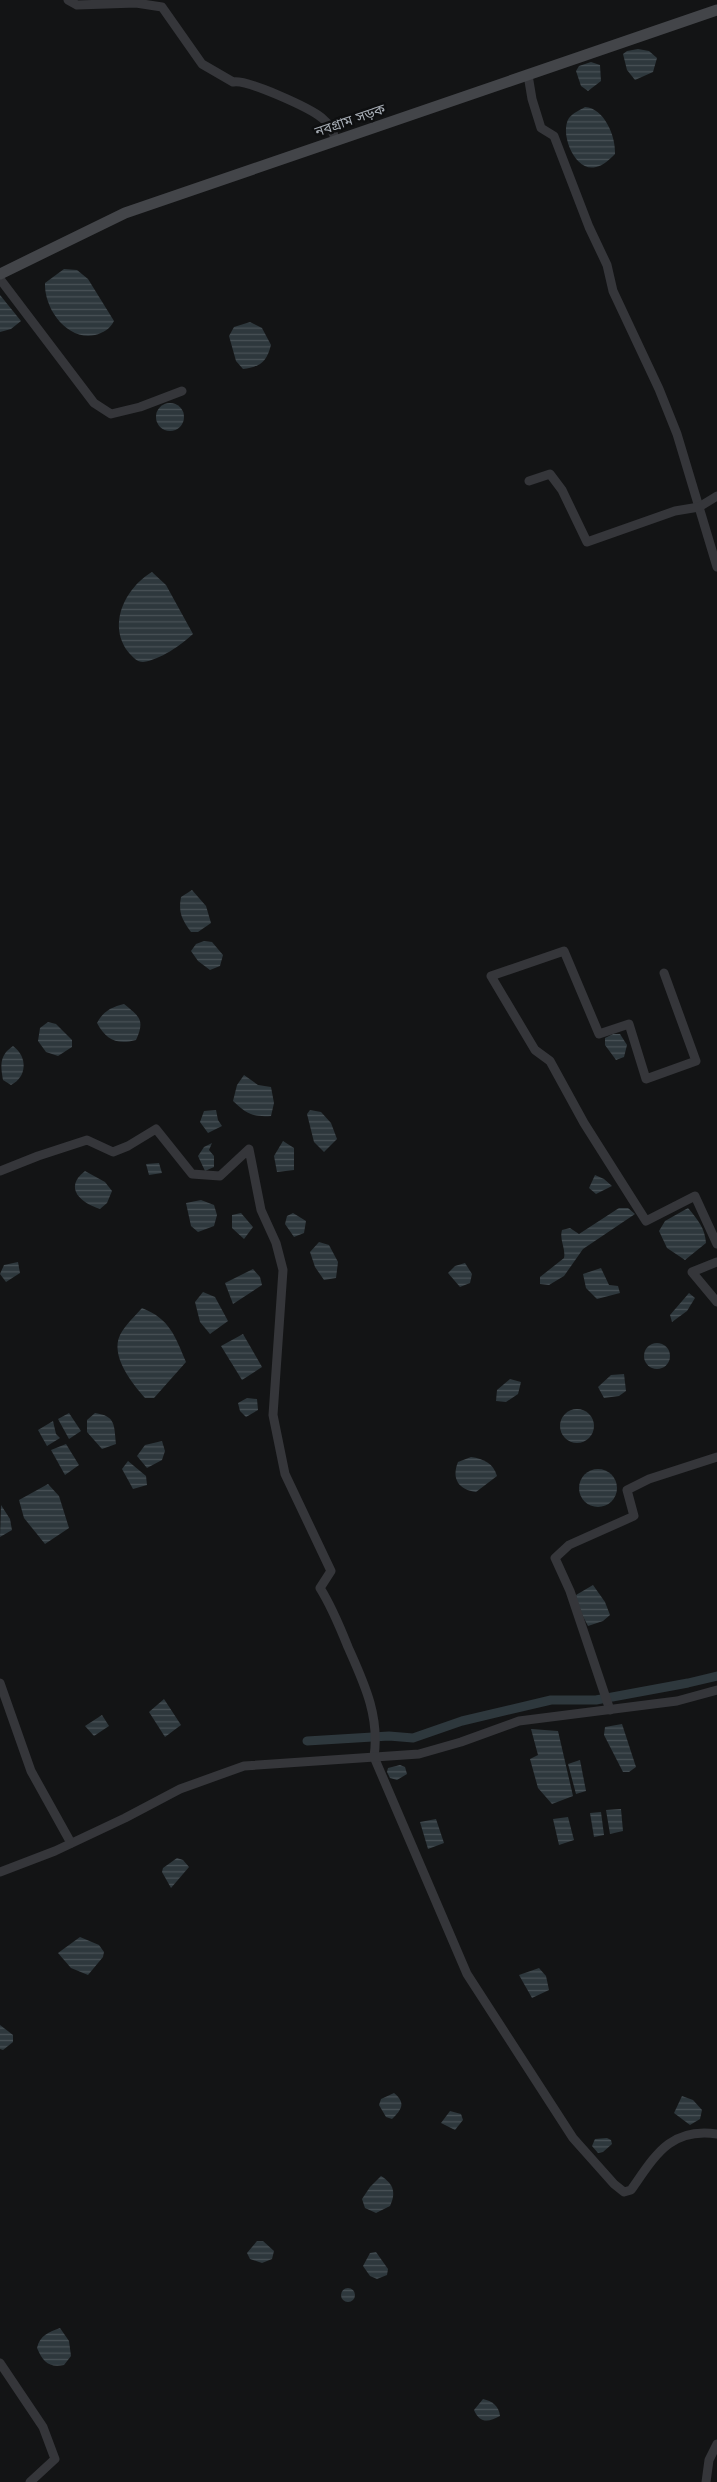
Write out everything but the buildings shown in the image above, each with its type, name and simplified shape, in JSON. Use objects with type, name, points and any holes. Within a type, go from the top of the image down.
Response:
[{"type":"main road","name":"নবগ্রাম সড়ক","points":[[0,274],[125,213],[717,10]]},
{"type":"street","points":[[68,0],[77,5],[136,3],[162,7],[202,64],[233,82],[238,81],[263,89],[321,117],[333,132],[336,141]]},
{"type":"street","points":[[528,75],[532,99],[541,128],[554,136],[589,227],[607,265],[613,291],[674,425],[717,567]]},
{"type":"street","points":[[0,280],[94,403],[111,414],[140,407],[182,391]]},
{"type":"street","points":[[529,481],[550,474],[562,490],[587,542],[675,510],[699,507],[717,496]]},
{"type":"street","points":[[664,973],[696,1062],[646,1079],[629,1024],[598,1034],[564,951],[491,976],[535,1050],[550,1061],[584,1123],[646,1221],[695,1196],[717,1244]]},
{"type":"street","points":[[0,1171],[87,1140],[113,1152],[128,1146],[156,1128],[192,1174],[220,1176],[250,1149],[261,1210],[276,1243],[282,1270],[273,1415],[285,1474],[331,1571],[320,1588],[331,1604],[365,1684],[376,1724],[374,1757],[467,1974],[573,2138],[614,2184],[624,2192],[631,2190],[664,2147],[680,2135],[705,2132],[717,2134]]},
{"type":"street","points":[[717,1262],[692,1272],[717,1302]]},
{"type":"street","points":[[609,1708],[570,1591],[555,1558],[569,1545],[634,1516],[627,1490],[649,1479],[717,1457]]},
{"type":"street","points":[[0,1683],[31,1771],[56,1819],[70,1841]]},
{"type":"street","points":[[0,1872],[180,1789],[244,1766],[419,1754],[461,1742],[518,1721],[609,1708],[677,1701],[717,1690]]},
{"type":"street","points":[[0,2363],[43,2428],[55,2459],[30,2482]]},
{"type":"street","points":[[706,2482],[709,2460],[717,2444]]},
{"type":"shaded area","points":[[638,49],[649,51],[657,58],[653,72],[635,80],[627,70],[623,54],[627,51]]},
{"type":"shaded area","points":[[591,62],[600,65],[601,81],[588,91],[581,86],[576,71],[579,66]]},
{"type":"shaded area","points":[[585,107],[598,112],[608,124],[615,147],[615,154],[604,164],[596,167],[588,167],[576,158],[571,150],[566,133],[566,125],[569,118]]},
{"type":"shaded area","points":[[64,269],[77,270],[88,279],[114,321],[106,330],[95,335],[85,336],[75,333],[59,321],[48,303],[45,283]]},
{"type":"shaded area","points":[[0,295],[21,321],[11,329],[0,332]]},
{"type":"shaded area","points":[[250,322],[262,328],[271,345],[262,363],[243,369],[236,361],[229,336],[234,327]]},
{"type":"shaded area","points":[[170,403],[180,407],[184,417],[180,427],[170,431],[160,427],[156,417],[160,407]]},
{"type":"shaded area","points":[[152,572],[166,585],[193,634],[163,655],[150,661],[141,662],[130,654],[123,643],[119,620],[127,598],[142,579]]},
{"type":"shaded area","points":[[192,890],[206,906],[211,923],[198,932],[191,932],[180,912],[181,897]]},
{"type":"shaded area","points":[[204,941],[212,942],[223,955],[220,966],[210,970],[198,961],[191,951],[196,944]]},
{"type":"shaded area","points":[[124,1004],[139,1019],[140,1028],[136,1040],[123,1042],[108,1037],[97,1023],[108,1010]]},
{"type":"shaded area","points":[[48,1022],[56,1024],[72,1040],[72,1047],[58,1056],[46,1052],[38,1041],[40,1028]]},
{"type":"shaded area","points":[[613,1034],[620,1034],[627,1045],[624,1057],[616,1060],[605,1045],[605,1038]]},
{"type":"shaded area","points":[[13,1046],[21,1056],[24,1067],[20,1077],[11,1085],[3,1080],[1,1065],[3,1056]]},
{"type":"shaded area","points":[[244,1075],[258,1085],[271,1087],[274,1103],[271,1116],[250,1114],[233,1101],[237,1085]]},
{"type":"shaded area","points":[[216,1110],[218,1120],[222,1126],[208,1133],[200,1122],[204,1111]]},
{"type":"shaded area","points":[[310,1110],[321,1112],[331,1123],[337,1139],[324,1152],[314,1142],[307,1114]]},
{"type":"shaded area","points":[[283,1141],[294,1148],[294,1170],[277,1172],[274,1156]]},
{"type":"shaded area","points":[[212,1143],[209,1150],[214,1156],[214,1167],[205,1171],[198,1156],[204,1147]]},
{"type":"shaded area","points":[[159,1163],[162,1173],[149,1175],[146,1164]]},
{"type":"shaded area","points":[[85,1171],[105,1182],[112,1191],[107,1203],[100,1209],[81,1199],[75,1189],[75,1183]]},
{"type":"shaded area","points":[[595,1175],[604,1179],[612,1186],[596,1194],[589,1188]]},
{"type":"shaded area","points":[[201,1200],[214,1205],[217,1215],[214,1226],[198,1232],[191,1226],[186,1203]]},
{"type":"shaded area","points":[[619,1208],[628,1208],[635,1214],[583,1249],[564,1276],[549,1285],[540,1284],[540,1277],[564,1258],[562,1230],[570,1228],[579,1234]]},
{"type":"shaded area","points":[[688,1208],[703,1228],[706,1243],[685,1260],[667,1248],[659,1231],[665,1221]]},
{"type":"shaded area","points":[[241,1213],[253,1227],[244,1239],[232,1228],[232,1215]]},
{"type":"shaded area","points":[[293,1213],[306,1221],[304,1233],[294,1237],[285,1224],[287,1216]]},
{"type":"shaded area","points":[[319,1242],[329,1245],[338,1262],[336,1278],[324,1280],[315,1267],[310,1252]]},
{"type":"shaded area","points":[[18,1262],[20,1273],[6,1282],[0,1274],[4,1265]]},
{"type":"shaded area","points":[[465,1263],[472,1274],[470,1283],[460,1287],[448,1273],[455,1266]]},
{"type":"shaded area","points":[[601,1268],[609,1285],[618,1286],[620,1293],[597,1299],[586,1288],[583,1274]]},
{"type":"shaded area","points":[[253,1269],[260,1277],[262,1285],[233,1304],[225,1283]]},
{"type":"shaded area","points":[[203,1292],[215,1297],[228,1321],[210,1334],[200,1322],[195,1302]]},
{"type":"shaded area","points":[[689,1293],[695,1298],[687,1311],[672,1322],[670,1315]]},
{"type":"shaded area","points":[[142,1308],[159,1317],[170,1329],[186,1362],[154,1398],[145,1398],[134,1385],[124,1369],[118,1352],[120,1335],[127,1324]]},
{"type":"shaded area","points":[[243,1334],[262,1367],[242,1380],[221,1346]]},
{"type":"shaded area","points":[[657,1343],[666,1347],[670,1356],[666,1365],[657,1369],[648,1365],[644,1356],[648,1347]]},
{"type":"shaded area","points":[[624,1374],[626,1391],[619,1396],[604,1398],[598,1387],[611,1375]]},
{"type":"shaded area","points":[[510,1379],[521,1382],[518,1394],[506,1402],[496,1401],[497,1390]]},
{"type":"shaded area","points":[[247,1398],[257,1399],[258,1410],[246,1417],[240,1411],[238,1403]]},
{"type":"shaded area","points":[[577,1409],[589,1414],[594,1426],[589,1438],[577,1443],[565,1438],[560,1426],[565,1414]]},
{"type":"shaded area","points":[[69,1413],[81,1431],[69,1439],[58,1419]]},
{"type":"shaded area","points":[[95,1413],[107,1416],[113,1422],[116,1444],[102,1449],[87,1432],[87,1420]]},
{"type":"shaded area","points":[[53,1421],[56,1434],[60,1438],[47,1446],[38,1430]]},
{"type":"shaded area","points":[[162,1441],[165,1451],[162,1460],[147,1468],[137,1456],[145,1445]]},
{"type":"shaded area","points":[[66,1444],[79,1465],[65,1475],[51,1450]]},
{"type":"shaded area","points":[[471,1457],[487,1462],[497,1476],[476,1492],[461,1486],[455,1474],[458,1462]]},
{"type":"shaded area","points":[[128,1461],[146,1476],[147,1485],[133,1489],[122,1469]]},
{"type":"shaded area","points":[[598,1469],[612,1474],[617,1488],[612,1502],[598,1507],[584,1502],[579,1488],[584,1474]]},
{"type":"shaded area","points":[[48,1484],[59,1496],[69,1528],[45,1544],[24,1518],[19,1500]]},
{"type":"shaded area","points":[[1,1505],[10,1519],[12,1530],[0,1537]]},
{"type":"shaded area","points":[[593,1585],[605,1602],[610,1615],[603,1621],[588,1626],[578,1607],[576,1595]]},
{"type":"shaded area","points":[[164,1699],[181,1725],[165,1737],[149,1712]]},
{"type":"shaded area","points":[[102,1715],[109,1726],[94,1736],[85,1726]]},
{"type":"shaded area","points":[[622,1724],[636,1767],[629,1772],[623,1772],[604,1735],[605,1727]]},
{"type":"shaded area","points":[[531,1729],[558,1731],[573,1796],[552,1804],[538,1788],[530,1759],[538,1755]]},
{"type":"shaded area","points":[[580,1760],[586,1791],[576,1794],[568,1764]]},
{"type":"shaded area","points":[[400,1765],[405,1767],[407,1774],[397,1780],[390,1778],[387,1772],[388,1768]]},
{"type":"shaded area","points":[[621,1809],[623,1831],[610,1834],[606,1810]]},
{"type":"shaded area","points":[[601,1812],[604,1835],[594,1837],[590,1813]]},
{"type":"shaded area","points":[[568,1817],[574,1840],[559,1845],[553,1819]]},
{"type":"shaded area","points":[[436,1819],[444,1843],[428,1849],[420,1822]]},
{"type":"shaded area","points":[[177,1858],[183,1860],[189,1867],[171,1888],[162,1872],[163,1868]]},
{"type":"shaded area","points":[[80,1937],[99,1945],[104,1952],[103,1957],[88,1975],[71,1968],[58,1953]]},
{"type":"shaded area","points":[[539,1968],[546,1976],[549,1990],[532,1998],[519,1975]]},
{"type":"shaded area","points":[[0,2025],[13,2035],[13,2042],[3,2050],[0,2049]]},
{"type":"shaded area","points":[[394,2093],[400,2100],[401,2106],[392,2119],[386,2117],[379,2105],[381,2099]]},
{"type":"shaded area","points":[[682,2096],[693,2100],[702,2110],[700,2119],[690,2125],[674,2113]]},
{"type":"shaded area","points":[[450,2111],[461,2114],[463,2120],[455,2130],[441,2123]]},
{"type":"shaded area","points":[[607,2138],[611,2140],[612,2144],[603,2152],[598,2153],[592,2146],[595,2139]]},
{"type":"shaded area","points":[[381,2176],[389,2182],[393,2189],[393,2197],[390,2206],[376,2213],[365,2208],[362,2199]]},
{"type":"shaded area","points":[[257,2241],[263,2241],[274,2251],[272,2259],[262,2263],[250,2259],[247,2253]]},
{"type":"shaded area","points":[[376,2252],[388,2269],[387,2275],[377,2279],[370,2276],[363,2266],[370,2253]]},
{"type":"shaded area","points":[[348,2288],[353,2290],[355,2295],[353,2300],[348,2302],[343,2300],[341,2295],[343,2290]]},
{"type":"shaded area","points":[[60,2328],[69,2341],[71,2356],[64,2365],[54,2366],[44,2360],[37,2348],[43,2337]]},
{"type":"shaded area","points":[[483,2399],[494,2404],[500,2416],[492,2420],[482,2420],[476,2415],[474,2410]]},
{"type":"waterway","points":[[307,1741],[389,1736],[413,1738],[462,1721],[551,1700],[596,1700],[717,1676]]}]
